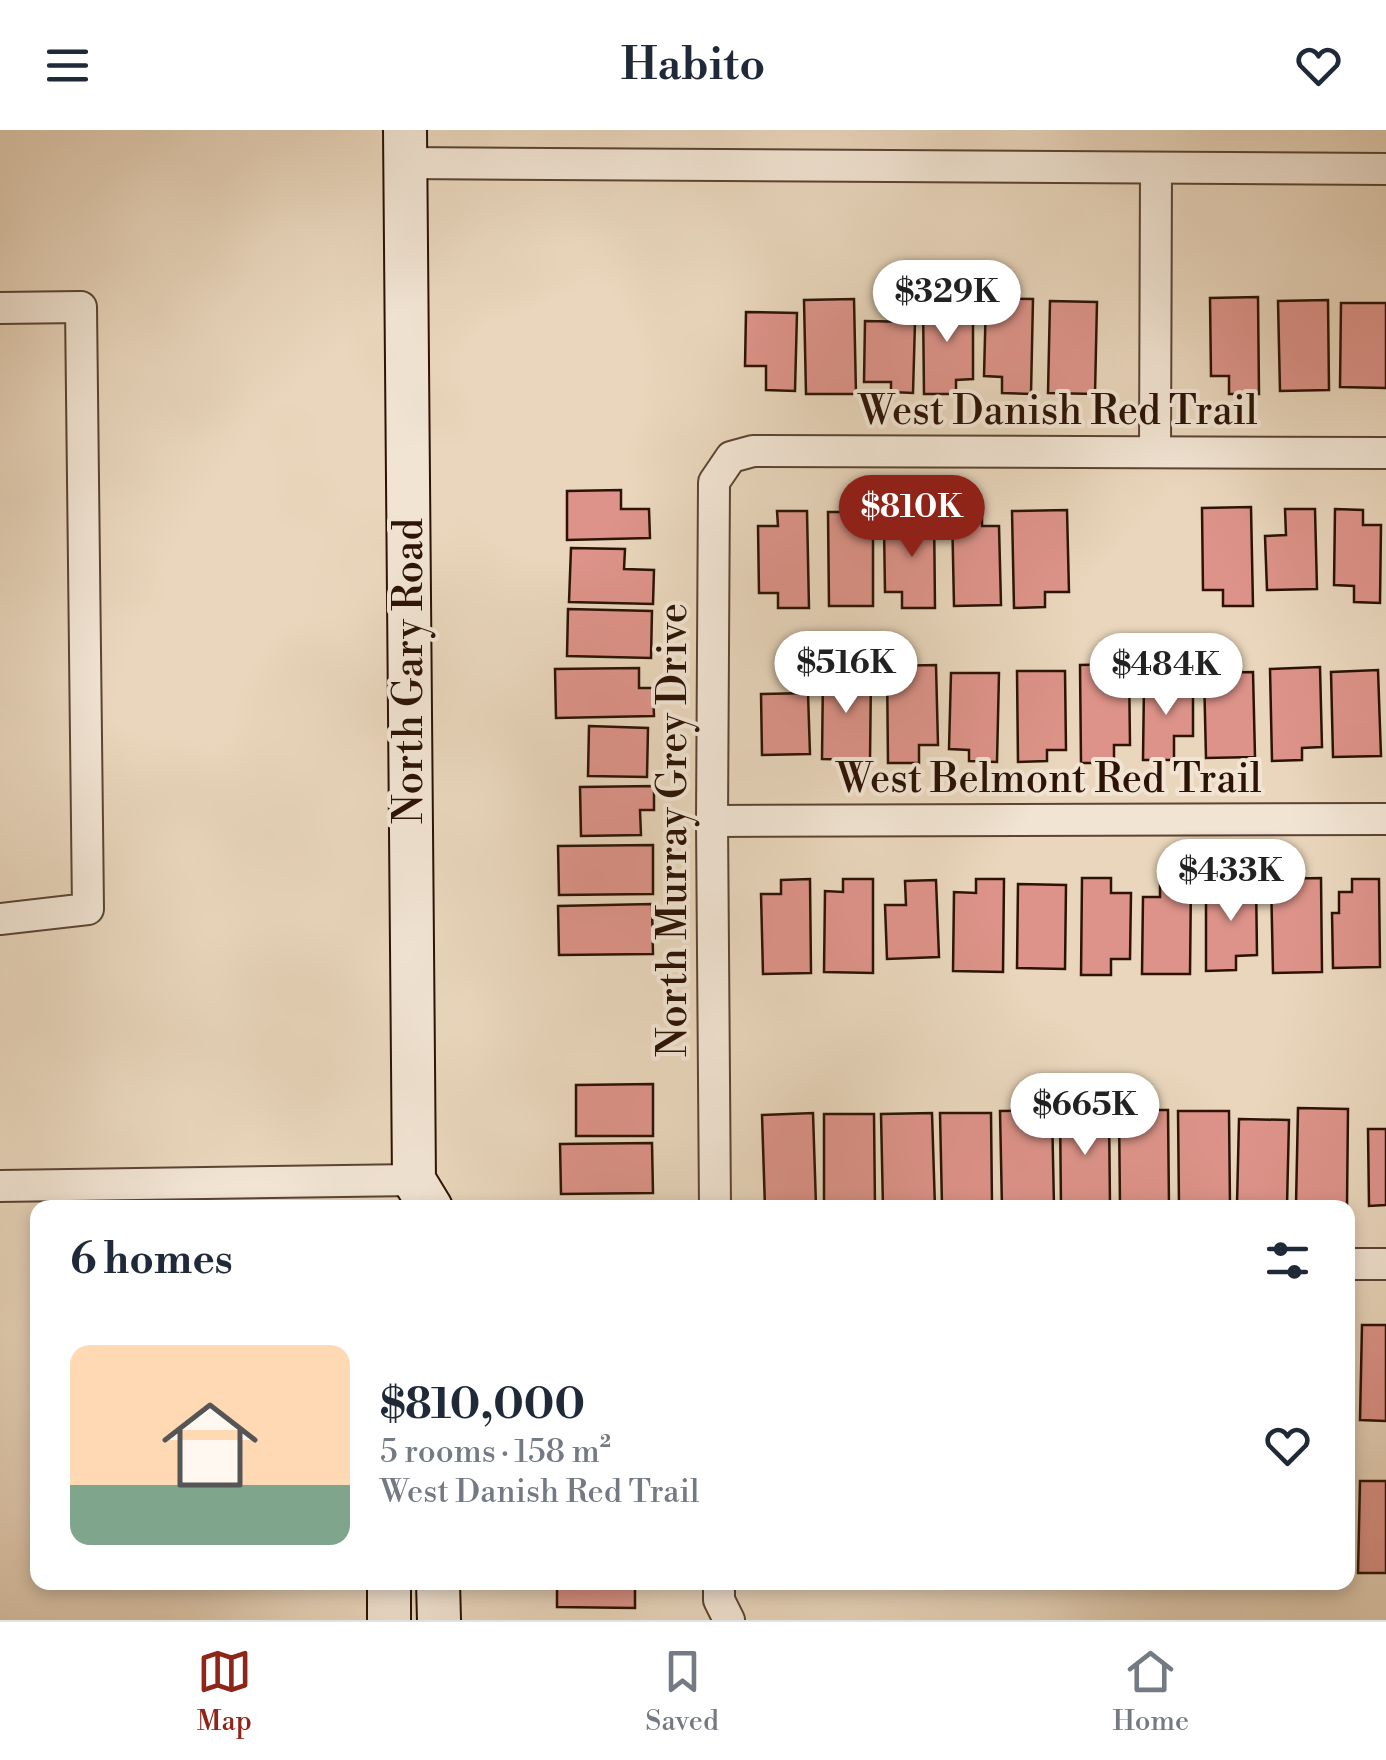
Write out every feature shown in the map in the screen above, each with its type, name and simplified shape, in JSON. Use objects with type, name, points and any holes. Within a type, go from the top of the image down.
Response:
[{"type":"main road","name":"North Gary Road","points":[[405,146],[415,1198]]},
{"type":"main road","points":[[390,1590],[390,1620]]},
{"type":"main road","points":[[438,1590],[438,1620]]},
{"type":"street","points":[[405,146],[1156,169],[1386,169]]},
{"type":"street","points":[[1156,169],[1156,452]]},
{"type":"street","points":[[0,308],[81,307],[88,909],[0,919]]},
{"type":"street","name":"West Danish Red Trail","points":[[731,458],[753,451],[1386,453]]},
{"type":"street","name":"North Murray Grey Drive","points":[[716,1200],[714,482],[731,458]]},
{"type":"street","name":"West Belmont Red Trail","points":[[712,821],[1386,819]]},
{"type":"street","points":[[0,1186],[415,1198]]},
{"type":"street","points":[[1355,1264],[1386,1264]]},
{"type":"street","points":[[719,1590],[719,1600],[729,1620]]},
{"type":"building","points":[[1258,297],[1259,394],[1229,394],[1229,376],[1211,376],[1210,298]]},
{"type":"building","points":[[986,298],[1033,299],[1031,394],[1002,393],[1002,377],[984,376]]},
{"type":"building","points":[[854,299],[856,394],[806,394],[804,300]]},
{"type":"building","points":[[1328,300],[1329,390],[1280,391],[1278,301]]},
{"type":"building","points":[[973,301],[973,379],[956,380],[956,394],[924,394],[923,302]]},
{"type":"building","points":[[1050,301],[1097,302],[1095,394],[1048,393]]},
{"type":"building","points":[[1341,303],[1386,303],[1386,388],[1340,387]]},
{"type":"building","points":[[746,312],[797,313],[795,391],[766,390],[766,366],[745,366]]},
{"type":"building","points":[[865,321],[915,322],[913,393],[891,392],[891,382],[864,382]]},
{"type":"building","points":[[621,490],[621,509],[649,509],[650,538],[567,540],[567,491]]},
{"type":"building","points":[[1251,507],[1253,606],[1223,606],[1223,590],[1203,590],[1202,508]]},
{"type":"building","points":[[1285,509],[1315,509],[1317,589],[1267,590],[1265,536],[1286,535]]},
{"type":"building","points":[[1335,509],[1363,510],[1363,525],[1381,525],[1380,603],[1354,602],[1354,586],[1334,585]]},
{"type":"building","points":[[952,510],[982,510],[982,526],[999,526],[1001,605],[954,606]]},
{"type":"building","points":[[1067,510],[1069,592],[1045,592],[1045,607],[1014,608],[1012,511]]},
{"type":"building","points":[[777,511],[807,511],[809,608],[778,608],[778,593],[759,593],[758,526],[778,526]]},
{"type":"building","points":[[904,511],[934,511],[935,608],[902,608],[902,592],[885,592],[884,526],[904,526]]},
{"type":"building","points":[[828,512],[854,512],[854,528],[873,528],[873,606],[829,606]]},
{"type":"building","points":[[571,548],[625,549],[624,569],[654,570],[653,604],[569,602]]},
{"type":"building","points":[[568,609],[652,611],[651,658],[567,656]]},
{"type":"building","points":[[1129,664],[1130,745],[1114,745],[1114,763],[1081,763],[1080,665]]},
{"type":"building","points":[[936,665],[938,745],[919,745],[919,763],[888,763],[887,666]]},
{"type":"building","points":[[1320,667],[1322,747],[1302,748],[1302,760],[1272,761],[1270,669]]},
{"type":"building","points":[[639,668],[639,688],[653,688],[654,716],[556,718],[555,669]]},
{"type":"building","points":[[1378,670],[1381,756],[1333,757],[1331,672]]},
{"type":"building","points":[[1017,671],[1065,671],[1066,750],[1047,750],[1047,761],[1018,762]]},
{"type":"building","points":[[1253,672],[1255,757],[1206,758],[1204,673]]},
{"type":"building","points":[[823,673],[871,674],[870,760],[822,759]]},
{"type":"building","points":[[951,673],[999,673],[997,762],[969,761],[969,750],[949,749]]},
{"type":"building","points":[[1144,683],[1193,683],[1193,736],[1174,736],[1174,760],[1143,760]]},
{"type":"building","points":[[808,693],[810,754],[762,755],[761,694]]},
{"type":"building","points":[[589,726],[648,728],[647,777],[588,776]]},
{"type":"building","points":[[654,786],[654,810],[640,810],[641,835],[581,836],[580,787]]},
{"type":"building","points":[[653,845],[653,894],[559,895],[558,846]]},
{"type":"building","points":[[1082,878],[1111,878],[1111,893],[1131,893],[1130,959],[1111,959],[1111,975],[1081,975]]},
{"type":"building","points":[[1321,878],[1322,972],[1273,973],[1271,879]]},
{"type":"building","points":[[810,879],[811,973],[763,974],[761,894],[781,894],[781,880]]},
{"type":"building","points":[[843,879],[873,879],[873,973],[824,972],[825,891],[843,892]]},
{"type":"building","points":[[976,879],[1004,879],[1003,972],[953,971],[954,892],[976,893]]},
{"type":"building","points":[[1160,879],[1191,879],[1190,974],[1142,974],[1143,897],[1160,897]]},
{"type":"building","points":[[1226,879],[1256,879],[1257,955],[1236,956],[1236,970],[1206,971],[1206,892],[1226,892]]},
{"type":"building","points":[[1352,879],[1379,879],[1380,967],[1333,968],[1332,913],[1339,913],[1339,892],[1352,892]]},
{"type":"building","points":[[936,880],[939,957],[887,959],[885,905],[906,905],[905,881]]},
{"type":"building","points":[[1018,884],[1066,885],[1065,969],[1017,968]]},
{"type":"building","points":[[652,904],[653,954],[559,955],[558,906]]},
{"type":"building","points":[[653,1084],[653,1136],[576,1136],[576,1085]]},
{"type":"building","points":[[1298,1108],[1348,1109],[1347,1200],[1296,1200]]},
{"type":"building","points":[[1052,1110],[1054,1200],[1002,1200],[1000,1111]]},
{"type":"building","points":[[1109,1110],[1110,1200],[1061,1200],[1060,1111]]},
{"type":"building","points":[[1119,1110],[1168,1110],[1169,1200],[1120,1200]]},
{"type":"building","points":[[1178,1111],[1229,1111],[1230,1200],[1179,1200]]},
{"type":"building","points":[[813,1113],[816,1200],[765,1200],[762,1115]]},
{"type":"building","points":[[932,1113],[935,1200],[883,1200],[881,1114]]},
{"type":"building","points":[[940,1113],[991,1113],[992,1200],[942,1200]]},
{"type":"building","points":[[824,1114],[874,1114],[875,1200],[824,1200]]},
{"type":"building","points":[[1239,1119],[1289,1120],[1287,1200],[1237,1200]]},
{"type":"building","points":[[1368,1129],[1386,1129],[1386,1205],[1369,1206]]},
{"type":"building","points":[[652,1143],[653,1193],[561,1194],[560,1144]]},
{"type":"building","points":[[1362,1325],[1386,1325],[1386,1421],[1360,1420]]},
{"type":"building","points":[[1360,1481],[1386,1481],[1386,1573],[1358,1573]]},
{"type":"building","points":[[557,1590],[635,1590],[635,1608],[557,1607]]}]
